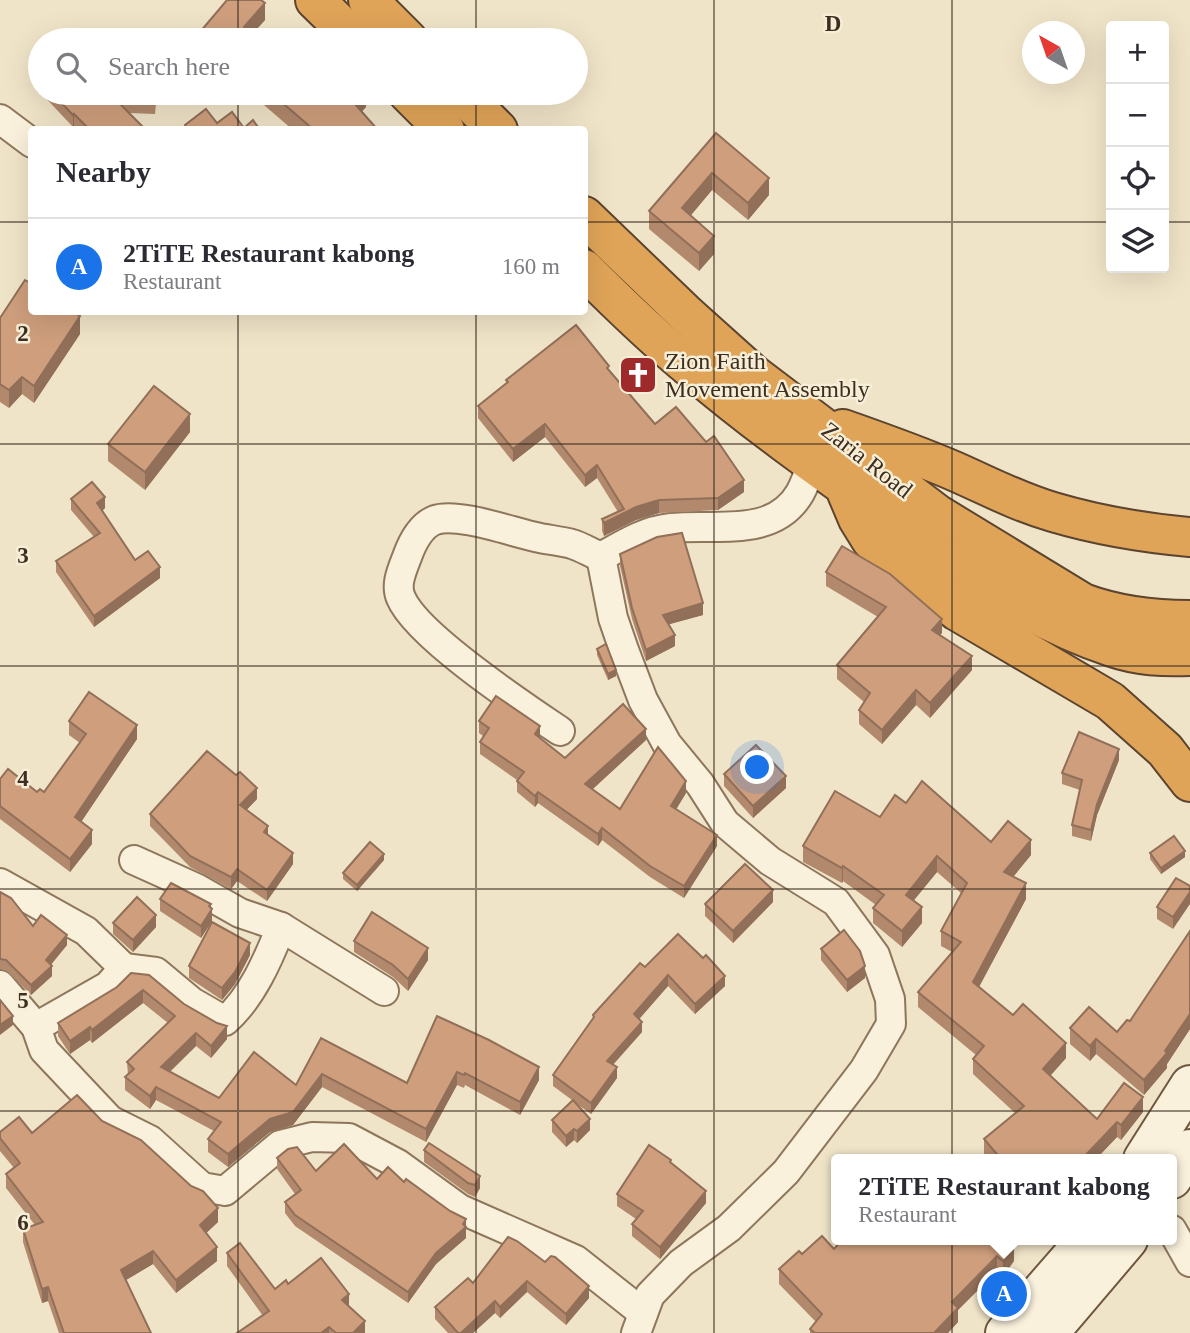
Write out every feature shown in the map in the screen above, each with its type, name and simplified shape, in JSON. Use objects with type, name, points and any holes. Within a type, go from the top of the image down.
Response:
[{"type":"highway","points":[[316,0],[344,28]]},
{"type":"highway","points":[[368,0],[396,28]]},
{"type":"highway","points":[[420,105],[441,126]]},
{"type":"highway","points":[[473,105],[494,126]]},
{"type":"highway","name":"Zaria Road","points":[[588,220],[754,374],[937,514],[1083,603],[1103,610],[1172,620]]},
{"type":"highway","points":[[588,273],[693,371],[812,463],[946,560],[1057,625],[1115,648],[1173,657]]},
{"type":"highway","points":[[811,416],[886,443],[1051,511],[1098,523],[1190,537]]},
{"type":"highway","points":[[845,487],[858,519],[871,540],[897,563],[957,611],[1110,701],[1165,750],[1190,782]]},
{"type":"street","points":[[0,119],[28,141]]},
{"type":"street","points":[[601,557],[638,536],[659,531],[757,525],[777,518],[801,492],[812,463]]},
{"type":"street","points":[[560,731],[481,675],[427,631],[408,611],[399,596],[399,577],[420,531],[434,521],[448,519],[465,520],[573,544],[601,557]]},
{"type":"street","points":[[0,985],[36,1027],[44,1050],[110,1120],[150,1140],[202,1187],[225,1191],[280,1145],[312,1137],[349,1138],[398,1164],[460,1209],[576,1260],[640,1323],[650,1295],[681,1264],[729,1228],[786,1172],[864,1070],[891,1024],[890,999],[875,955],[836,902],[770,861],[725,823],[700,784],[667,744],[643,700],[624,650],[613,618],[601,557]]},
{"type":"street","points":[[134,860],[196,888],[240,913],[281,927],[384,991]]},
{"type":"street","points":[[0,883],[86,931],[124,968],[156,972],[192,1002],[225,1021],[236,1011],[267,963],[281,927]]},
{"type":"street","points":[[36,1027],[108,986],[124,968]]},
{"type":"street","points":[[1146,1154],[1190,1085]]},
{"type":"street","points":[[1177,1171],[1190,1149]]},
{"type":"street","points":[[1177,1239],[1190,1262]]},
{"type":"street","points":[[1005,1333],[1082,1245]]},
{"type":"street","points":[[1049,1333],[1124,1245]]},
{"type":"building","points":[[227,0],[261,0],[265,3],[245,28],[203,28]]},
{"type":"building","points":[[63,105],[121,105],[142,126],[86,126]]},
{"type":"building","points":[[285,105],[356,105],[374,126],[309,126]]},
{"type":"building","points":[[206,109],[217,123],[232,112],[242,126],[186,126]]},
{"type":"building","points":[[253,120],[257,126],[246,126]]},
{"type":"building","points":[[716,133],[769,178],[748,203],[712,173],[682,208],[714,236],[699,253],[649,211]]},
{"type":"building","points":[[25,280],[28,282],[28,315],[80,316],[34,386],[22,377],[9,390],[0,384],[0,318]]},
{"type":"building","points":[[576,325],[609,366],[607,368],[655,424],[676,407],[706,442],[714,436],[744,480],[718,498],[659,500],[636,507],[604,523],[602,519],[624,509],[597,465],[585,475],[545,424],[513,449],[478,406],[508,382],[506,380]]},
{"type":"building","points":[[154,386],[190,414],[145,472],[108,444]]},
{"type":"building","points":[[92,482],[105,497],[97,503],[135,560],[148,551],[160,567],[94,616],[56,561],[100,533],[71,499]]},
{"type":"building","points":[[682,533],[703,603],[663,615],[675,635],[646,650],[632,608],[620,554],[657,537]]},
{"type":"building","points":[[842,546],[890,574],[942,619],[932,630],[972,656],[930,703],[916,690],[882,730],[859,710],[870,693],[837,665],[886,607],[826,572]]},
{"type":"building","points":[[606,644],[616,670],[608,674],[597,649]]},
{"type":"building","points":[[89,692],[137,725],[75,817],[92,830],[70,859],[0,806],[0,779],[8,769],[37,792],[40,789],[44,792],[86,734],[69,721]]},
{"type":"building","points":[[496,696],[540,726],[535,734],[565,758],[623,704],[646,729],[585,784],[620,809],[658,747],[686,781],[671,806],[717,835],[684,886],[650,866],[602,828],[598,834],[538,792],[535,796],[517,781],[524,772],[480,742],[489,728],[479,721]]},
{"type":"building","points":[[1079,732],[1119,749],[1097,804],[1091,830],[1072,825],[1082,780],[1062,773]]},
{"type":"building","points":[[756,745],[786,776],[753,806],[724,774]]},
{"type":"building","points":[[207,751],[236,775],[240,772],[257,788],[240,805],[268,826],[264,832],[293,853],[267,890],[237,869],[231,877],[190,856],[150,814]]},
{"type":"building","points":[[922,781],[991,842],[1008,821],[1031,840],[1004,872],[1026,883],[973,982],[1013,1015],[1023,1004],[1066,1043],[1043,1069],[1097,1119],[1124,1083],[1143,1097],[1121,1125],[1117,1122],[1087,1154],[997,1154],[984,1139],[1024,1106],[973,1059],[984,1046],[918,992],[961,942],[941,931],[967,883],[937,856],[906,895],[922,907],[902,931],[873,908],[884,895],[843,866],[842,868],[803,846],[835,791],[880,817],[895,795],[906,803]]},
{"type":"building","points":[[1174,836],[1185,851],[1161,868],[1150,853]]},
{"type":"building","points":[[370,842],[384,854],[357,885],[343,873]]},
{"type":"building","points":[[745,864],[773,890],[733,931],[705,904]]},
{"type":"building","points":[[1176,878],[1190,886],[1190,892],[1173,917],[1157,907]]},
{"type":"building","points":[[171,883],[211,904],[209,906],[212,909],[201,926],[160,899]]},
{"type":"building","points":[[0,892],[11,898],[33,926],[41,915],[67,935],[46,960],[52,966],[31,985],[6,960],[0,959]]},
{"type":"building","points":[[137,897],[156,915],[133,940],[113,923]]},
{"type":"building","points":[[372,912],[428,948],[408,979],[393,965],[354,941]]},
{"type":"building","points":[[212,922],[250,943],[235,972],[222,988],[189,966]]},
{"type":"building","points":[[844,930],[860,951],[865,966],[847,980],[821,949]]},
{"type":"building","points":[[1190,931],[1190,1014],[1165,1051],[1167,1053],[1144,1080],[1096,1039],[1090,1046],[1070,1028],[1089,1007],[1117,1032],[1127,1020],[1130,1021]]},
{"type":"building","points":[[678,934],[703,958],[706,955],[725,976],[695,1004],[668,975],[634,1014],[642,1022],[607,1061],[617,1067],[591,1103],[553,1075],[593,1015],[640,963],[645,967]]},
{"type":"building","points":[[131,973],[149,975],[184,1004],[227,1026],[211,1046],[196,1033],[161,1067],[219,1098],[254,1052],[296,1085],[321,1038],[407,1083],[437,1016],[539,1067],[520,1102],[465,1073],[464,1075],[457,1072],[426,1129],[322,1074],[293,1112],[270,1119],[228,1154],[208,1139],[221,1122],[156,1087],[150,1096],[125,1077],[134,1069],[127,1062],[175,1016],[143,990],[92,1030],[90,1027],[70,1041],[58,1023],[117,987]]},
{"type":"building","points":[[0,1000],[13,1016],[0,1025]]},
{"type":"building","points":[[77,1095],[102,1121],[141,1140],[191,1186],[203,1191],[218,1208],[200,1225],[217,1247],[176,1280],[153,1251],[121,1270],[151,1333],[64,1333],[48,1287],[42,1289],[23,1229],[43,1222],[6,1174],[20,1163],[0,1138],[0,1132],[19,1117],[32,1133]]},
{"type":"building","points":[[573,1100],[590,1119],[577,1131],[574,1129],[566,1136],[552,1120]]},
{"type":"building","points":[[429,1143],[480,1176],[475,1185],[468,1183],[424,1150]]},
{"type":"building","points":[[344,1144],[377,1179],[388,1167],[404,1182],[406,1179],[450,1211],[466,1219],[463,1224],[466,1227],[436,1253],[408,1292],[295,1215],[285,1202],[301,1190],[277,1158],[288,1149],[297,1147],[316,1171]]},
{"type":"building","points":[[649,1145],[671,1160],[670,1162],[706,1191],[660,1247],[632,1224],[643,1211],[617,1194]]},
{"type":"building","points":[[822,1236],[834,1249],[838,1245],[1014,1247],[1003,1261],[997,1256],[952,1302],[958,1308],[934,1333],[815,1333],[810,1329],[822,1314],[779,1269],[799,1251],[802,1254]]},
{"type":"building","points":[[508,1237],[545,1262],[551,1256],[555,1257],[589,1286],[566,1314],[527,1281],[500,1307],[495,1301],[458,1333],[435,1307],[468,1278],[473,1283]]},
{"type":"building","points":[[240,1243],[275,1289],[286,1280],[288,1284],[321,1258],[349,1294],[342,1300],[365,1321],[353,1333],[336,1333],[329,1327],[321,1333],[237,1333],[269,1311],[227,1253]]},
{"type":"place","name":"Zion Faith Movement Assembly","points":[[638,375]]},
{"type":"place","name":"2TiTE Restaurant kabong","points":[[1004,1294]]}]
